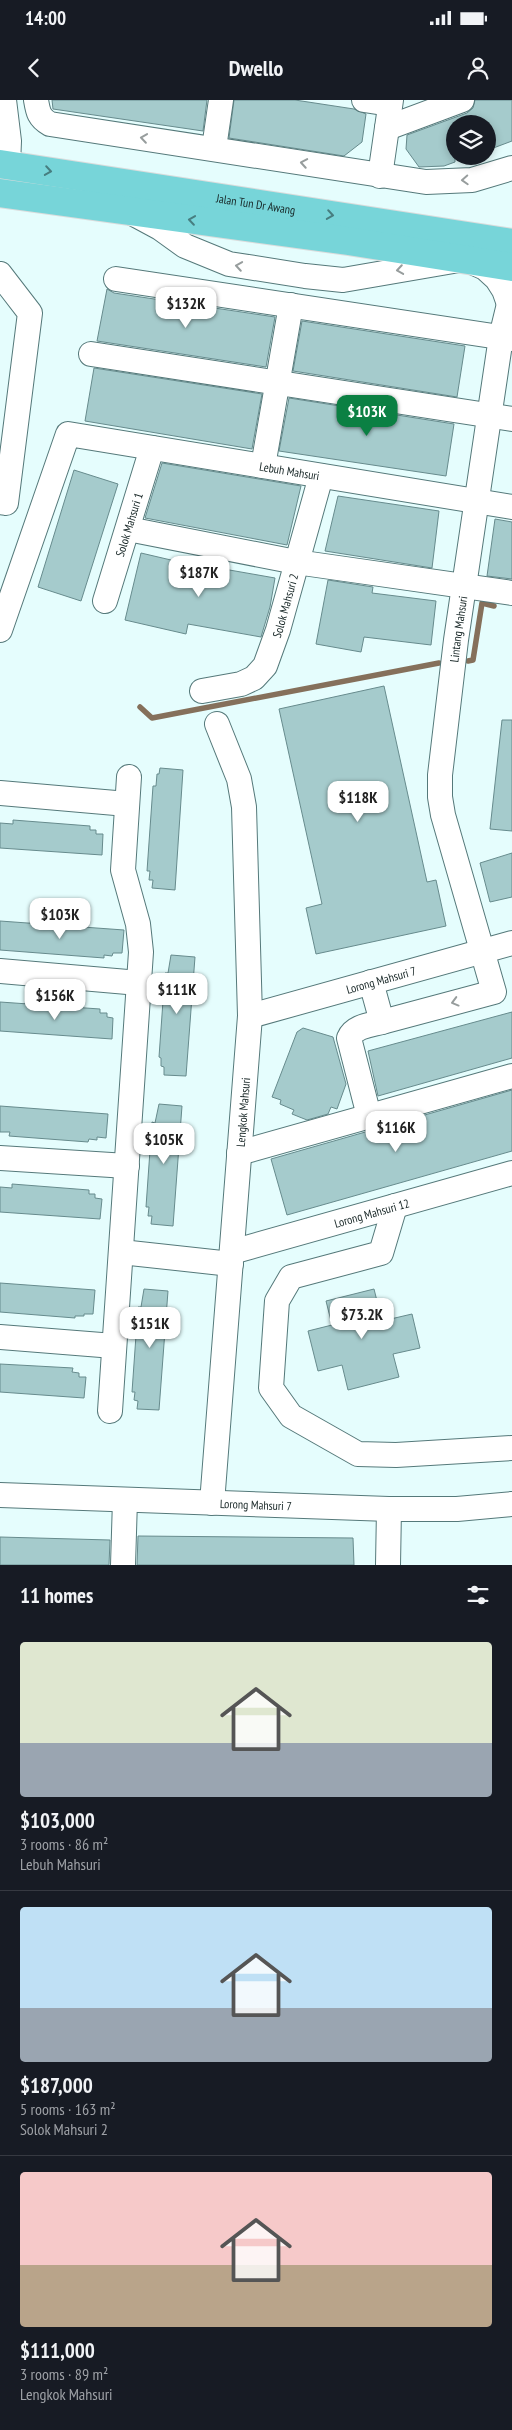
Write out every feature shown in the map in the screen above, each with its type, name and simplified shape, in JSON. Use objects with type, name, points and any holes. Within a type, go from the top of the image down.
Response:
[{"type":"main road","name":"Jalan Tun Dr Awang","points":[[4,165],[469,248],[512,268]]},
{"type":"main road","name":"Jalan Tun Dr Awang","points":[[0,193],[128,211],[469,248],[512,243]]},
{"type":"street","points":[[36,100],[39,114],[43,120],[50,124],[214,148],[380,176],[426,182],[472,180],[512,168]]},
{"type":"street","points":[[214,148],[222,100]]},
{"type":"street","points":[[364,100],[390,102],[380,176]]},
{"type":"street","points":[[387,128],[462,100]]},
{"type":"street","points":[[4,111],[4,165]]},
{"type":"street","points":[[128,211],[160,228],[185,246],[229,264],[343,280],[469,248],[512,229]]},
{"type":"street","name":"Lintang Mahsuri","points":[[469,248],[485,268],[497,279],[510,302],[501,417],[477,501],[464,586],[440,775],[440,797],[442,815],[483,950],[503,995]]},
{"type":"street","points":[[0,274],[30,313],[6,503],[0,502]]},
{"type":"street","points":[[116,279],[507,338]]},
{"type":"street","points":[[263,466],[291,306]]},
{"type":"street","points":[[91,354],[501,417]]},
{"type":"street","name":"Lebuh Mahsuri","points":[[0,630],[68,434],[512,507]]},
{"type":"street","name":"Solok Mahsuri 1","points":[[105,601],[152,448]]},
{"type":"street","name":"Solok Mahsuri 2","points":[[202,691],[241,684],[254,678],[265,666],[274,645],[321,476]]},
{"type":"street","points":[[128,529],[296,562],[512,593]]},
{"type":"street","name":"Lengkok Mahsuri","points":[[212,1503],[250,1016],[244,807],[239,779],[218,724]]},
{"type":"street","points":[[110,1411],[141,952],[138,924],[124,870],[129,777]]},
{"type":"street","points":[[0,793],[128,804]]},
{"type":"street","name":"Lorong Mahsuri 7","points":[[250,1016],[512,943]]},
{"type":"street","points":[[0,971],[139,983]]},
{"type":"street","points":[[371,982],[382,1022]]},
{"type":"street","points":[[369,1116],[349,1038],[351,1034],[358,1028],[503,995]]},
{"type":"street","points":[[239,1153],[512,1076]]},
{"type":"street","points":[[0,1158],[127,1166]]},
{"type":"street","name":"Lorong Mahsuri 12","points":[[231,1258],[395,1206],[512,1173]]},
{"type":"street","points":[[395,1206],[382,1253],[291,1277],[277,1301],[271,1388],[291,1416],[358,1454],[396,1455],[512,1448]]},
{"type":"street","points":[[121,1252],[231,1258]]},
{"type":"street","points":[[0,1337],[114,1346]]},
{"type":"street","name":"Lorong Mahsuri 7","points":[[0,1495],[389,1510],[457,1510],[512,1504]]},
{"type":"street","points":[[123,1565],[125,1500]]},
{"type":"street","points":[[388,1565],[389,1510]]},
{"type":"building","points":[[52,100],[207,100],[203,131],[53,109]]},
{"type":"building","points":[[234,100],[295,100],[354,109],[366,114],[362,142],[344,156],[229,138]]},
{"type":"building","points":[[475,100],[512,100],[512,141],[496,147],[496,115],[462,115],[473,108]]},
{"type":"building","points":[[446,121],[447,165],[419,167],[406,149],[407,135]]},
{"type":"building","points":[[107,289],[114,293],[275,317],[266,367],[97,341]]},
{"type":"building","points":[[302,321],[465,346],[457,397],[293,371]]},
{"type":"building","points":[[94,368],[262,394],[252,449],[85,421]]},
{"type":"building","points":[[289,398],[454,424],[446,476],[279,451]]},
{"type":"building","points":[[162,463],[301,486],[287,545],[145,518]]},
{"type":"building","points":[[74,470],[118,484],[81,601],[38,587]]},
{"type":"building","points":[[338,496],[439,511],[432,568],[325,551]]},
{"type":"building","points":[[495,519],[512,522],[512,579],[487,576]]},
{"type":"building","points":[[141,553],[218,571],[218,568],[275,578],[270,607],[261,637],[188,624],[186,634],[125,620]]},
{"type":"building","points":[[328,580],[373,587],[372,593],[436,601],[431,645],[364,637],[361,652],[316,644]]},
{"type":"building","points":[[384,686],[427,882],[436,880],[446,926],[316,954],[306,908],[322,904],[279,709]]},
{"type":"building","points":[[502,720],[512,720],[512,831],[490,829]]},
{"type":"building","points":[[160,768],[183,770],[175,890],[152,888],[153,880],[149,880],[150,871],[147,871],[153,786],[156,786],[157,774],[159,774]]},
{"type":"building","points":[[13,820],[90,826],[90,830],[96,830],[96,834],[103,834],[102,855],[0,848],[0,823],[13,824]]},
{"type":"building","points":[[512,853],[512,897],[490,902],[480,863]]},
{"type":"building","points":[[0,921],[124,930],[122,953],[113,953],[112,956],[104,955],[104,958],[0,950]]},
{"type":"building","points":[[171,955],[195,957],[186,1076],[164,1075],[164,1067],[161,1066],[161,1058],[159,1057],[165,973],[168,973]]},
{"type":"building","points":[[0,1002],[100,1009],[100,1013],[107,1013],[107,1017],[113,1018],[112,1039],[0,1031]]},
{"type":"building","points":[[512,1012],[512,1058],[378,1096],[368,1051]]},
{"type":"building","points":[[303,1028],[333,1037],[346,1084],[337,1109],[331,1107],[328,1114],[307,1120],[292,1114],[294,1110],[280,1104],[281,1100],[272,1097],[297,1032]]},
{"type":"building","points":[[512,1090],[512,1151],[287,1215],[271,1159]]},
{"type":"building","points":[[159,1104],[182,1106],[173,1226],[151,1224],[152,1216],[148,1216],[149,1207],[146,1207],[152,1122],[155,1123]]},
{"type":"building","points":[[0,1106],[108,1114],[106,1138],[97,1137],[97,1140],[89,1139],[88,1142],[9,1136],[10,1132],[0,1132]]},
{"type":"building","points":[[12,1184],[89,1190],[89,1194],[95,1194],[95,1198],[102,1199],[100,1219],[0,1212],[0,1187],[12,1188]]},
{"type":"building","points":[[0,1283],[95,1290],[93,1314],[75,1316],[75,1318],[0,1312]]},
{"type":"building","points":[[144,1289],[168,1291],[159,1410],[137,1409],[138,1401],[134,1400],[135,1392],[132,1392],[138,1307],[141,1307]]},
{"type":"building","points":[[374,1289],[382,1321],[412,1314],[420,1348],[393,1354],[399,1377],[348,1390],[342,1365],[318,1371],[308,1331],[332,1325],[326,1301]]},
{"type":"building","points":[[0,1364],[73,1368],[72,1372],[79,1373],[79,1377],[86,1377],[84,1398],[0,1392]]},
{"type":"building","points":[[138,1536],[353,1538],[354,1565],[137,1565]]},
{"type":"building","points":[[0,1537],[110,1540],[109,1565],[0,1565]]},
{"type":"waterway","points":[[468,661],[473,660],[482,603],[494,606]]},
{"type":"waterway","points":[[140,707],[152,718],[439,663]]}]
